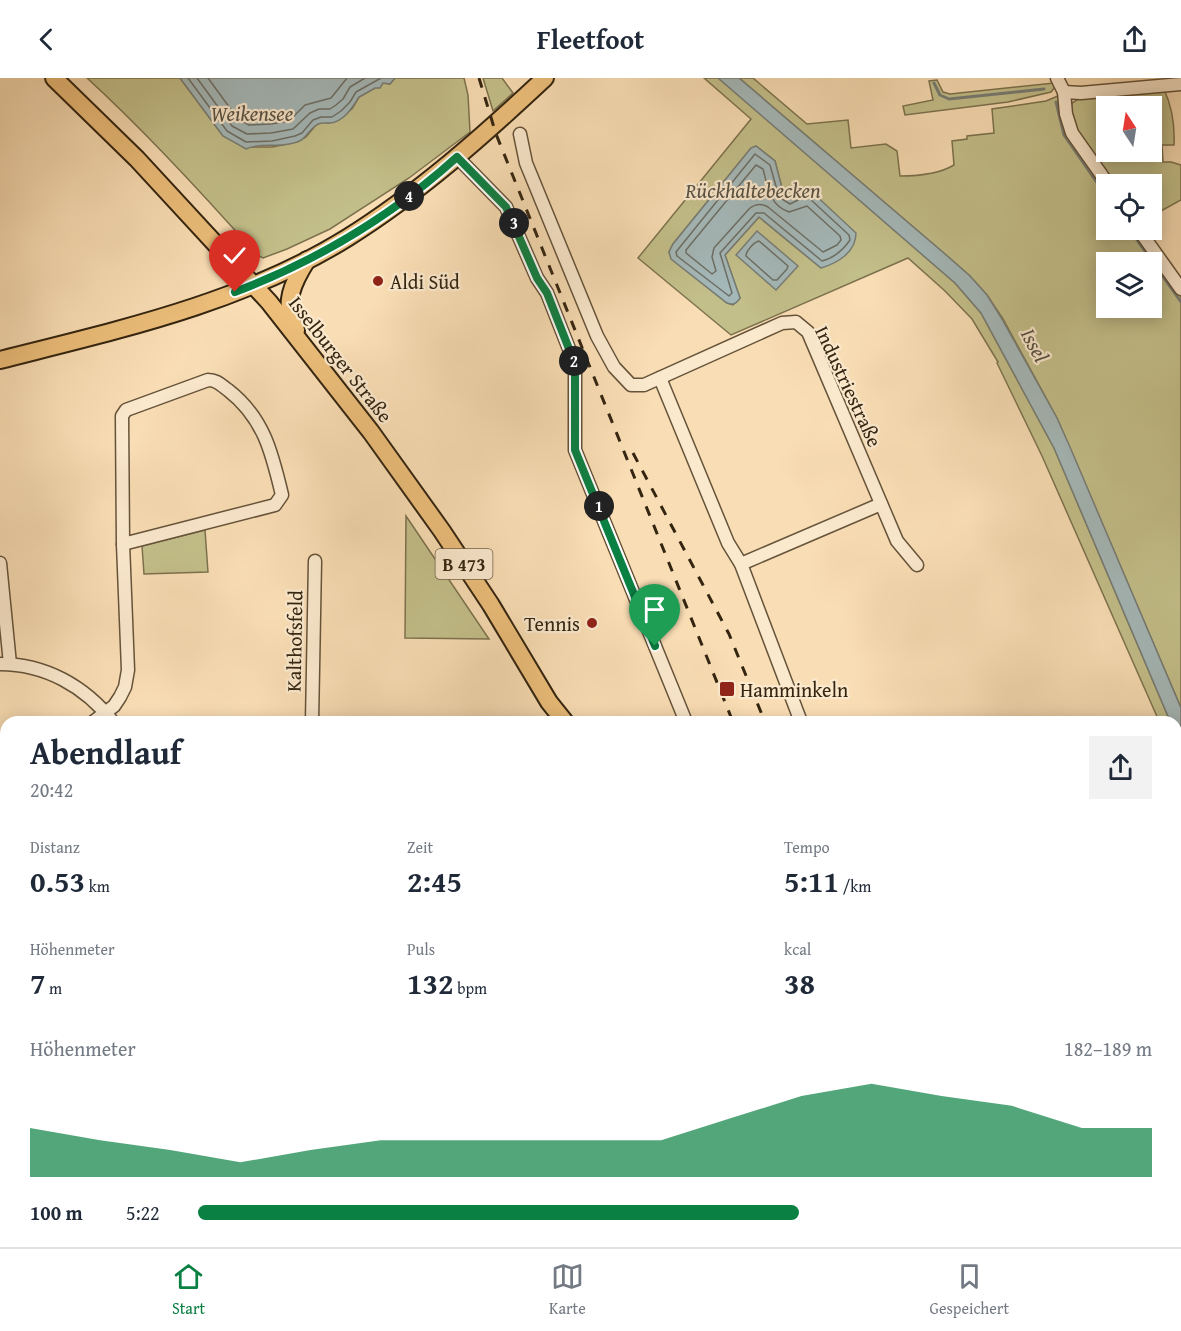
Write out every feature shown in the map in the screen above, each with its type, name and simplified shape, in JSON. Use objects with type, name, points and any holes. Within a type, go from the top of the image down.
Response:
[{"type":"main road","name":"Isselburger Straße","points":[[54,78],[131,152],[255,285],[371,432],[442,531],[491,605],[549,702],[560,716]]},
{"type":"main road","points":[[0,360],[175,313],[255,285],[307,260],[346,239],[405,199],[457,157],[545,78]]},
{"type":"main road","name":"B 473","points":[[304,347],[291,322],[289,305],[294,280],[307,260]]},
{"type":"main road","name":"Isselburger Straße","points":[[549,702],[553,716]]},
{"type":"street","points":[[1057,78],[1064,92],[1066,114],[1072,133],[1101,174]]},
{"type":"street","points":[[1064,92],[1081,93],[1181,84]]},
{"type":"street","name":"Industriestraße","points":[[520,134],[526,164],[597,336],[614,367],[631,385],[644,385],[782,323],[796,322],[808,332],[897,541],[916,566]]},
{"type":"street","points":[[457,157],[506,207],[537,278],[547,293],[575,364],[575,450],[684,716]]},
{"type":"street","points":[[1146,240],[1181,289]]},
{"type":"street","points":[[660,378],[728,543],[741,564],[799,716]]},
{"type":"street","points":[[109,716],[125,687],[128,670],[123,544],[122,416],[126,410],[208,380],[215,380],[237,397],[253,416],[272,452],[282,495],[275,505],[123,544]]},
{"type":"street","points":[[741,564],[787,542],[881,504]]},
{"type":"street","name":"Kalthofsfeld","points":[[312,716],[315,561]]},
{"type":"street","points":[[0,563],[5,664],[34,668],[63,678],[108,716]]},
{"type":"shaded area","points":[[87,78],[180,78],[223,136],[251,147],[272,147],[297,142],[306,137],[316,125],[322,122],[329,123],[352,109],[359,97],[383,83],[390,84],[395,78],[464,78],[468,95],[470,132],[409,178],[330,229],[263,258],[257,255],[153,142]]},
{"type":"shaded area","points":[[483,78],[502,78],[513,93],[493,111]]},
{"type":"shaded area","points":[[704,78],[719,78],[955,283],[981,313],[1054,448],[1168,716],[1157,716],[998,362],[972,319],[908,258],[731,335],[638,258],[751,119]],"holes":[[[756,146],[775,161],[783,192],[791,198],[821,268],[759,217],[725,255],[740,298],[733,305],[727,303],[672,259],[669,252],[673,244],[751,148]]]},
{"type":"shaded area","points":[[739,78],[753,78],[807,124],[848,120],[851,148],[886,144],[897,151],[900,176],[928,174],[954,165],[952,141],[967,139],[967,136],[994,133],[992,109],[1046,101],[1058,96],[1061,100],[1099,174],[1096,174],[1096,240],[1142,240],[1151,252],[1096,252],[1096,318],[1162,318],[1162,268],[1181,294],[1181,708],[1057,418],[1003,319],[987,295],[970,276]]},
{"type":"shaded area","points":[[937,80],[943,92],[950,94],[1054,83],[1055,87],[1051,92],[1008,102],[905,115],[903,106],[933,100],[929,81]]},
{"type":"shaded area","points":[[1164,89],[1171,109],[1174,145],[1162,145],[1163,162],[1181,165],[1181,200],[1162,210],[1162,174],[1104,174],[1082,146],[1072,125],[1072,103],[1082,97]]},
{"type":"shaded area","points":[[406,516],[489,639],[405,638]]},
{"type":"shaded area","points":[[205,530],[208,572],[144,574],[142,546]]},
{"type":"water","name":"Weikensee","points":[[180,78],[395,78],[390,84],[383,83],[380,88],[375,88],[359,97],[347,114],[339,120],[318,124],[299,141],[246,149],[223,136]]},
{"type":"water","points":[[718,78],[739,78],[945,254],[987,295],[1057,418],[1181,708],[1181,716],[1168,716],[1054,448],[981,313],[955,283]]},
{"type":"water","name":"Rückhaltebecken","points":[[756,146],[775,161],[783,192],[791,198],[800,192],[811,191],[856,233],[855,240],[845,256],[821,268],[759,217],[725,255],[740,298],[737,302],[729,304],[671,259],[669,252],[673,244],[751,148]]},
{"type":"water","points":[[757,231],[798,266],[776,290],[736,255]]},
{"type":"waterway","points":[[934,83],[940,95],[949,99],[1044,89]]},
{"type":"waterway","points":[[1056,102],[1064,135],[1096,181]]},
{"type":"waterway","points":[[1137,240],[1181,302]]},
{"type":"railway","points":[[479,78],[496,134],[731,716]]},
{"type":"railway","points":[[633,453],[729,634],[763,716]]},
{"type":"place","name":"Aldi Süd","points":[[378,281]]},
{"type":"place","name":"Tennis","points":[[592,623]]},
{"type":"place","name":"Hamminkeln","points":[[727,689]]},
{"type":"route","points":[[235,292],[255,285],[346,239],[405,199],[457,157],[506,207],[537,278],[547,293],[575,364],[575,450],[655,646]]},
{"type":"water label","name":"Issel","points":[[1035,345]]}]
